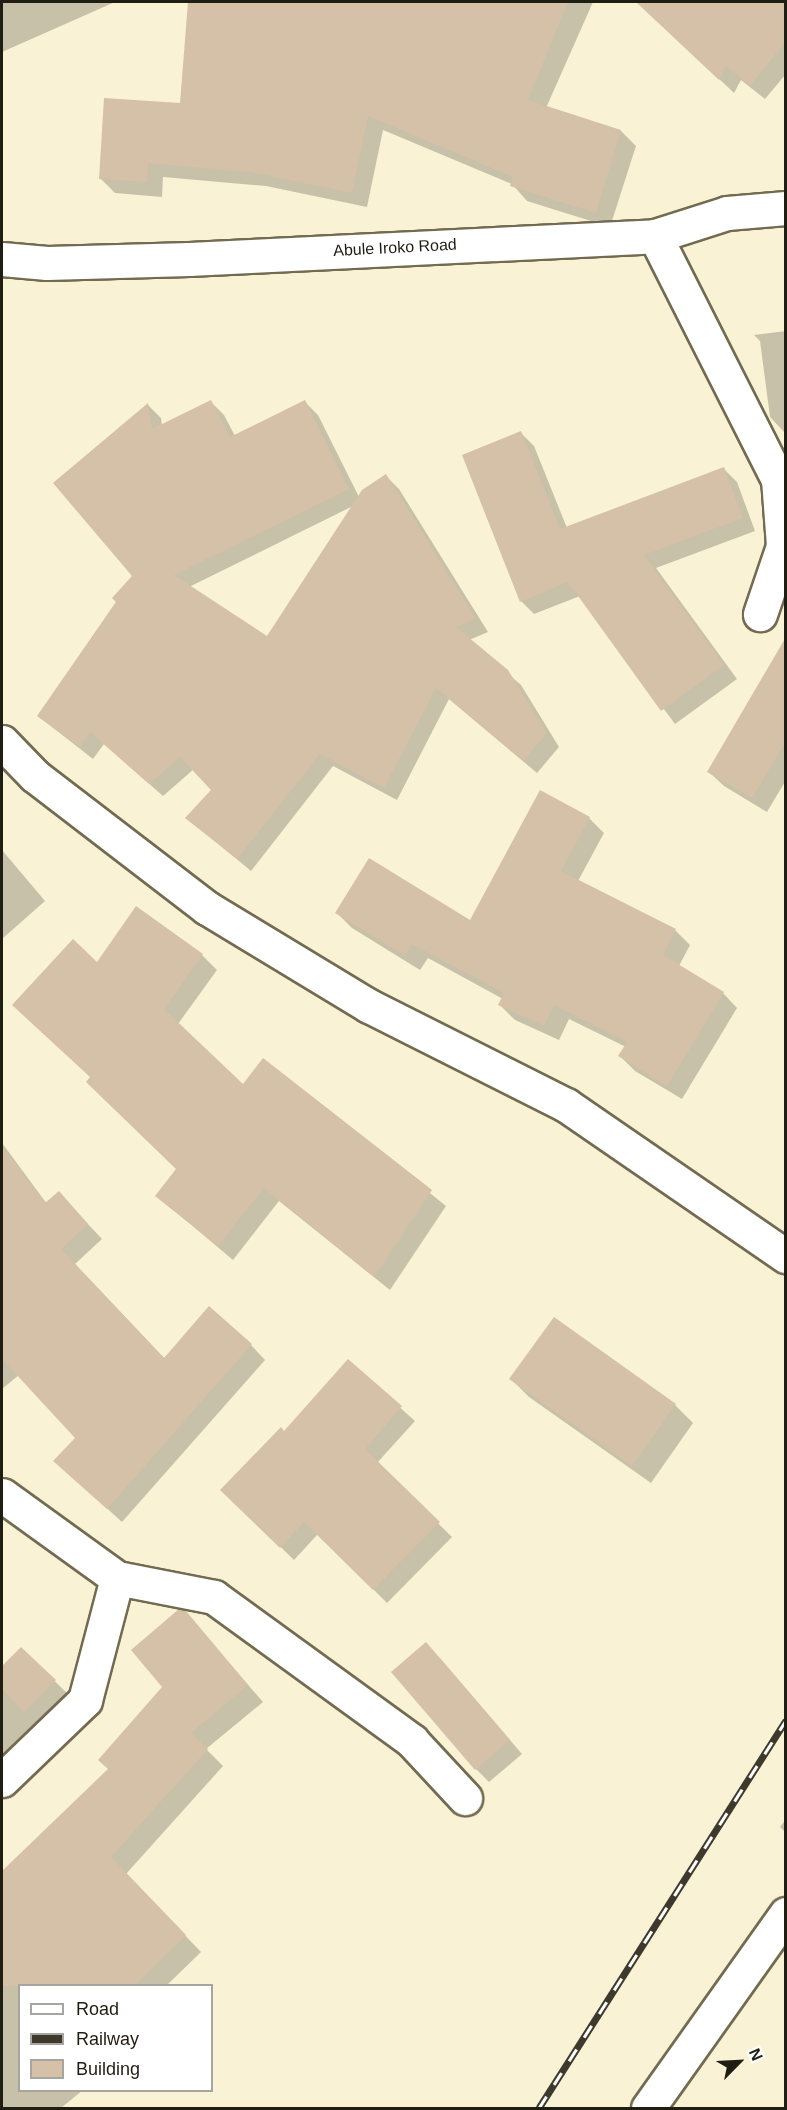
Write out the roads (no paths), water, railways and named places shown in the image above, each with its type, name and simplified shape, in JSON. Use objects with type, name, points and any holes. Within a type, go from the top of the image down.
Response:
[{"type":"street","name":"Abule Iroko Road","points":[[2,259],[47,263],[189,259],[655,236],[727,213],[786,207]]},
{"type":"street","points":[[655,236],[778,480],[783,546],[760,614]]},
{"type":"street","points":[[2,742],[35,776],[207,908],[369,1006],[566,1105],[786,1256]]},
{"type":"street","points":[[2,1495],[117,1578],[214,1598],[412,1741],[465,1798]]},
{"type":"street","points":[[2,1780],[85,1700],[117,1578]]},
{"type":"street","points":[[648,2109],[786,1914]]},
{"type":"railway","points":[[539,2108],[786,1720]]}]
